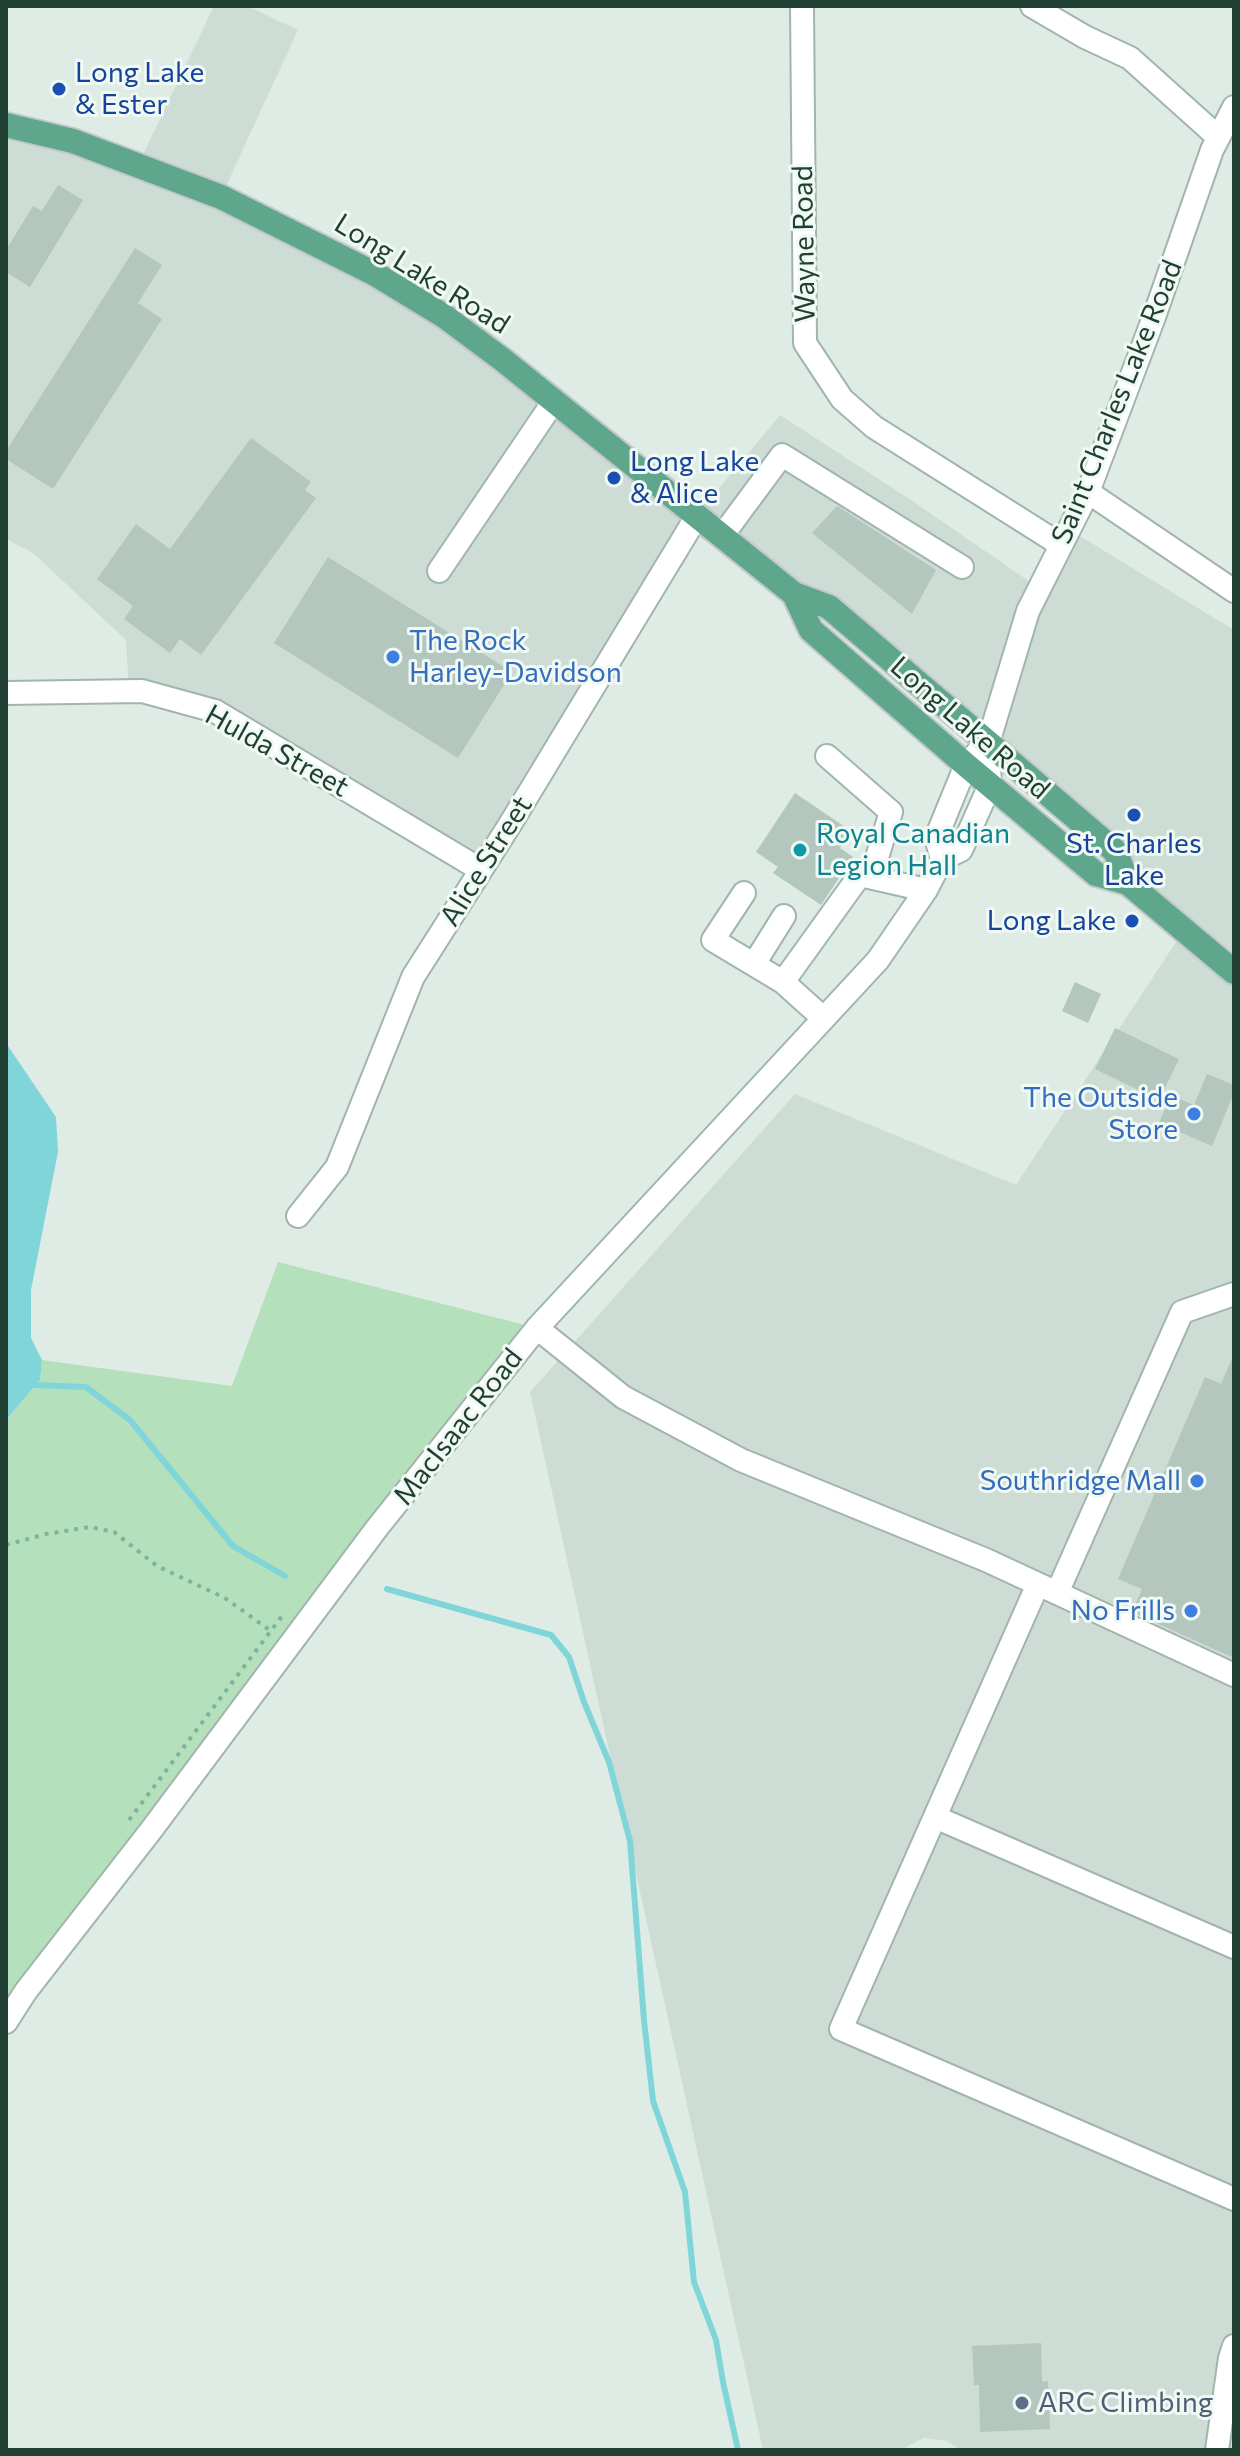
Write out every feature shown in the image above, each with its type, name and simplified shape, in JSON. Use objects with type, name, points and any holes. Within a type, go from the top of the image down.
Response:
[{"type":"main road","name":"Long Lake Road","points":[[6,125],[73,141],[221,197],[375,274],[444,316],[794,594],[829,607],[1115,851],[1128,883]]},
{"type":"main road","name":"Long Lake Road","points":[[794,594],[811,630],[966,765],[1096,874],[1128,883],[1234,972]]},
{"type":"street","name":"Wayne Road","points":[[802,6],[805,343],[842,399],[874,427],[1061,545]]},
{"type":"street","points":[[1032,6],[1085,37],[1130,58],[1218,137]]},
{"type":"street","name":"Saint Charles Lake Road","points":[[988,743],[1028,611],[1088,492],[1212,150],[1234,107]]},
{"type":"street","points":[[439,571],[554,401]]},
{"type":"street","points":[[722,536],[782,455],[962,567]]},
{"type":"street","points":[[1088,492],[1234,591]]},
{"type":"street","name":"Alice Street","points":[[298,1216],[337,1167],[413,977],[697,516]]},
{"type":"street","name":"Hulda Street","points":[[6,693],[142,691],[215,711],[481,870]]},
{"type":"street","name":"MacIsaac Road","points":[[942,859],[936,838],[966,765],[988,743]]},
{"type":"street","name":"MacIsaac Road","points":[[6,2022],[26,1991],[377,1528],[537,1328],[878,960],[926,890],[942,859],[961,850],[990,785],[988,743]]},
{"type":"street","points":[[827,756],[891,812],[871,877]]},
{"type":"street","points":[[783,982],[860,875],[926,890]]},
{"type":"street","points":[[744,893],[713,940],[783,982],[823,1018]]},
{"type":"street","points":[[754,964],[784,916]]},
{"type":"street","points":[[1234,1294],[1182,1312],[935,1817],[841,2029],[1234,2199]]},
{"type":"street","points":[[537,1328],[623,1397],[741,1460],[986,1560],[1234,1675]]},
{"type":"street","points":[[935,1817],[1234,1947]]},
{"type":"street","points":[[1217,2450],[1234,2346]]},
{"type":"path","points":[[6,1545],[90,1527],[114,1532],[157,1566],[225,1598],[290,1645]]},
{"type":"shaded area","points":[[214,6],[247,6],[298,30],[221,197],[375,274],[697,515],[780,415],[1039,588],[1070,530],[1234,630],[1234,2450],[961,2450],[947,2441],[924,2438],[900,2450],[763,2450],[530,1392],[795,1094],[1016,1185],[1184,930],[1115,851],[697,516],[481,870],[215,711],[129,691],[126,640],[33,553],[6,539],[6,125],[138,165]]},
{"type":"green space","points":[[278,1262],[537,1328],[6,2022],[6,1420],[40,1380],[42,1360],[232,1386]]},
{"type":"water","points":[[6,1043],[56,1117],[58,1152],[31,1290],[31,1338],[42,1360],[40,1380],[6,1420]]},
{"type":"building","points":[[58,185],[83,200],[30,287],[6,272],[6,250],[33,206],[42,211]]},
{"type":"building","points":[[135,248],[162,265],[138,303],[162,319],[53,489],[6,459],[6,451]]},
{"type":"building","points":[[251,438],[311,482],[305,490],[316,498],[201,655],[180,639],[170,653],[124,619],[133,606],[97,579],[136,524],[170,549]]},
{"type":"building","points":[[837,506],[936,570],[912,614],[812,533]]},
{"type":"building","name":"The Rock Harley-Davidson","points":[[328,557],[512,672],[458,758],[274,643]]},
{"type":"building","name":"Royal Canadian Legion Hall","points":[[795,793],[851,831],[840,848],[853,857],[821,905],[773,873],[778,867],[756,852]]},
{"type":"building","points":[[1075,982],[1101,994],[1088,1023],[1062,1011]]},
{"type":"building","points":[[1115,1028],[1179,1059],[1159,1100],[1095,1069]]},
{"type":"building","name":"The Outside Store","points":[[1207,1074],[1234,1085],[1234,1093],[1212,1146],[1159,1123],[1171,1095],[1194,1105]]},
{"type":"building","name":"Southridge Mall","points":[[1234,1354],[1234,1658],[1132,1612],[1142,1589],[1118,1579],[1205,1377],[1221,1384]]},
{"type":"building","points":[[1041,2343],[1042,2382],[1048,2381],[1050,2429],[980,2432],[979,2385],[974,2385],[972,2346]]},
{"type":"waterway","points":[[34,1385],[86,1387],[130,1420],[233,1546],[285,1576]]},
{"type":"waterway","points":[[387,1589],[551,1635],[569,1657],[609,1762],[630,1841],[653,2101],[685,2192],[694,2282],[716,2340],[738,2450]]},
{"type":"place","name":"Long Lake & Ester","points":[[59,89]]},
{"type":"place","name":"Long Lake & Alice","points":[[614,478]]},
{"type":"place","name":"The Rock Harley-Davidson","points":[[393,657]]},
{"type":"place","name":"St. Charles Lake","points":[[1134,815]]},
{"type":"place","name":"Royal Canadian Legion Hall","points":[[800,850]]},
{"type":"place","name":"Long Lake","points":[[1132,921]]},
{"type":"place","name":"The Outside Store","points":[[1194,1114]]},
{"type":"place","name":"Southridge Mall","points":[[1197,1481]]},
{"type":"place","name":"No Frills","points":[[1191,1611]]},
{"type":"place","name":"ARC Climbing","points":[[1022,2403]]}]
